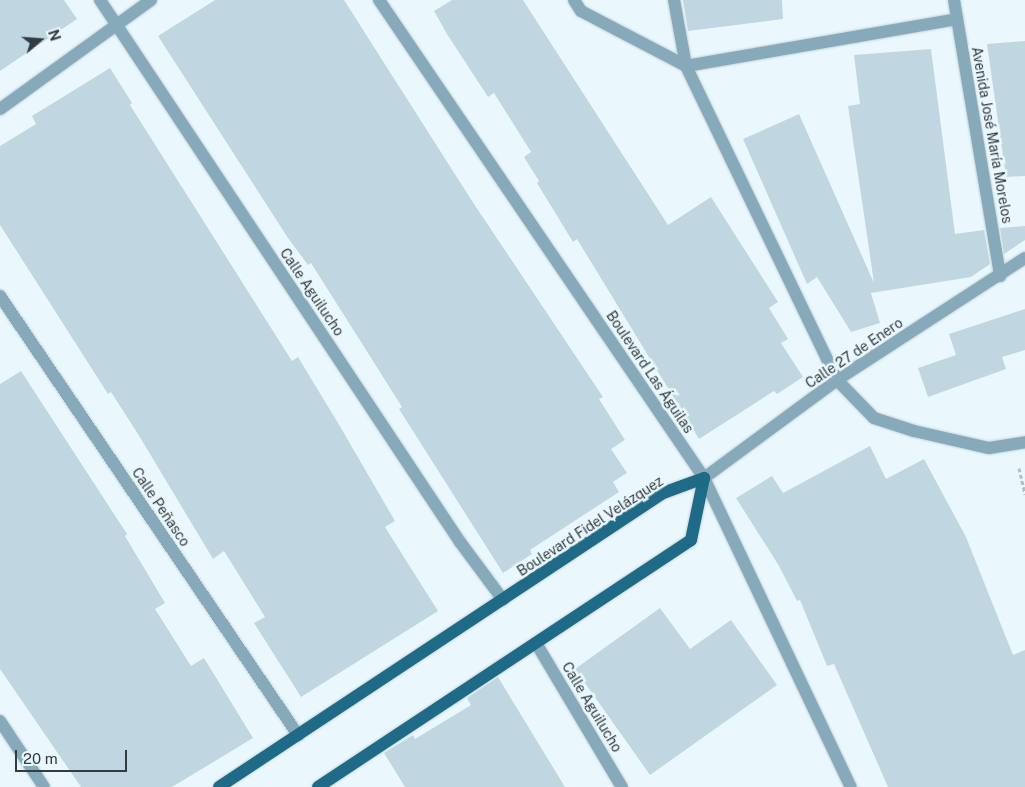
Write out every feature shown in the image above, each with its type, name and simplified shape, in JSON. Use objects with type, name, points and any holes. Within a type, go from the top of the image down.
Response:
[{"type":"main road","name":"Boulevard Fidel Velázquez","points":[[219,787],[663,494],[704,478]]},
{"type":"main road","points":[[325,785],[691,540],[704,478]]},
{"type":"street","name":"Calle Aguilucho","points":[[100,0],[460,542],[503,600]]},
{"type":"street","points":[[0,109],[115,24],[151,0]]},
{"type":"street","name":"Boulevard Las Águilas","points":[[379,0],[704,478],[851,787]]},
{"type":"street","points":[[574,0],[581,10],[686,66],[957,19]]},
{"type":"street","points":[[674,0],[686,66],[837,380],[874,418],[914,431],[989,448],[1025,442]]},
{"type":"street","name":"Avenida José María Morelos","points":[[954,0],[1000,276]]},
{"type":"street","name":"Calle 27 de Enero","points":[[704,478],[837,380],[1025,258]]},
{"type":"street","name":"Calle Peñasco","points":[[0,296],[298,735]]},
{"type":"street","name":"Calle Aguilucho","points":[[536,643],[622,787]]},
{"type":"street","points":[[0,722],[44,787]]},
{"type":"building","points":[[0,0],[64,0],[77,19],[0,71]]},
{"type":"building","points":[[215,0],[344,0],[472,201],[603,397],[599,399],[625,440],[611,449],[627,473],[613,482],[619,492],[530,550],[532,554],[503,573],[399,409],[402,407],[311,263],[308,265],[288,238],[158,36]]},
{"type":"building","points":[[452,0],[523,0],[668,225],[711,197],[778,302],[769,308],[788,339],[781,343],[803,377],[777,394],[774,391],[699,439],[577,239],[573,242],[537,183],[539,181],[524,157],[531,152],[494,93],[488,97],[434,11]]},
{"type":"building","points":[[683,0],[782,0],[783,19],[688,31]]},
{"type":"building","points":[[1025,41],[1025,176],[1006,177],[987,44]]},
{"type":"building","points":[[931,49],[955,234],[984,230],[990,264],[971,277],[871,293],[880,323],[851,332],[817,277],[807,284],[743,139],[799,114],[874,283],[848,106],[860,104],[854,55]]},
{"type":"building","points":[[110,68],[132,103],[130,105],[292,361],[298,357],[338,423],[395,521],[385,527],[438,611],[301,697],[254,623],[265,617],[224,551],[213,559],[138,434],[111,392],[108,394],[0,225],[0,146],[36,124],[32,116]]},
{"type":"building","points":[[1025,226],[1025,240],[1004,254],[1000,228]]},
{"type":"building","points":[[1025,309],[1025,350],[1002,357],[1006,369],[928,397],[918,368],[956,355],[949,334]]},
{"type":"building","points":[[21,371],[127,534],[125,536],[165,603],[155,609],[191,666],[204,658],[253,738],[172,787],[81,787],[0,669],[0,384]]},
{"type":"building","points":[[870,446],[886,479],[924,459],[966,537],[1013,655],[1025,650],[1025,787],[888,787],[834,664],[827,666],[800,600],[797,601],[779,566],[736,498],[772,476],[783,493]]},
{"type":"building","points":[[660,608],[690,649],[731,620],[777,685],[650,775],[575,669]]},
{"type":"building","points":[[498,677],[565,787],[405,787],[384,753],[413,735],[415,739],[471,705],[467,698]]}]
